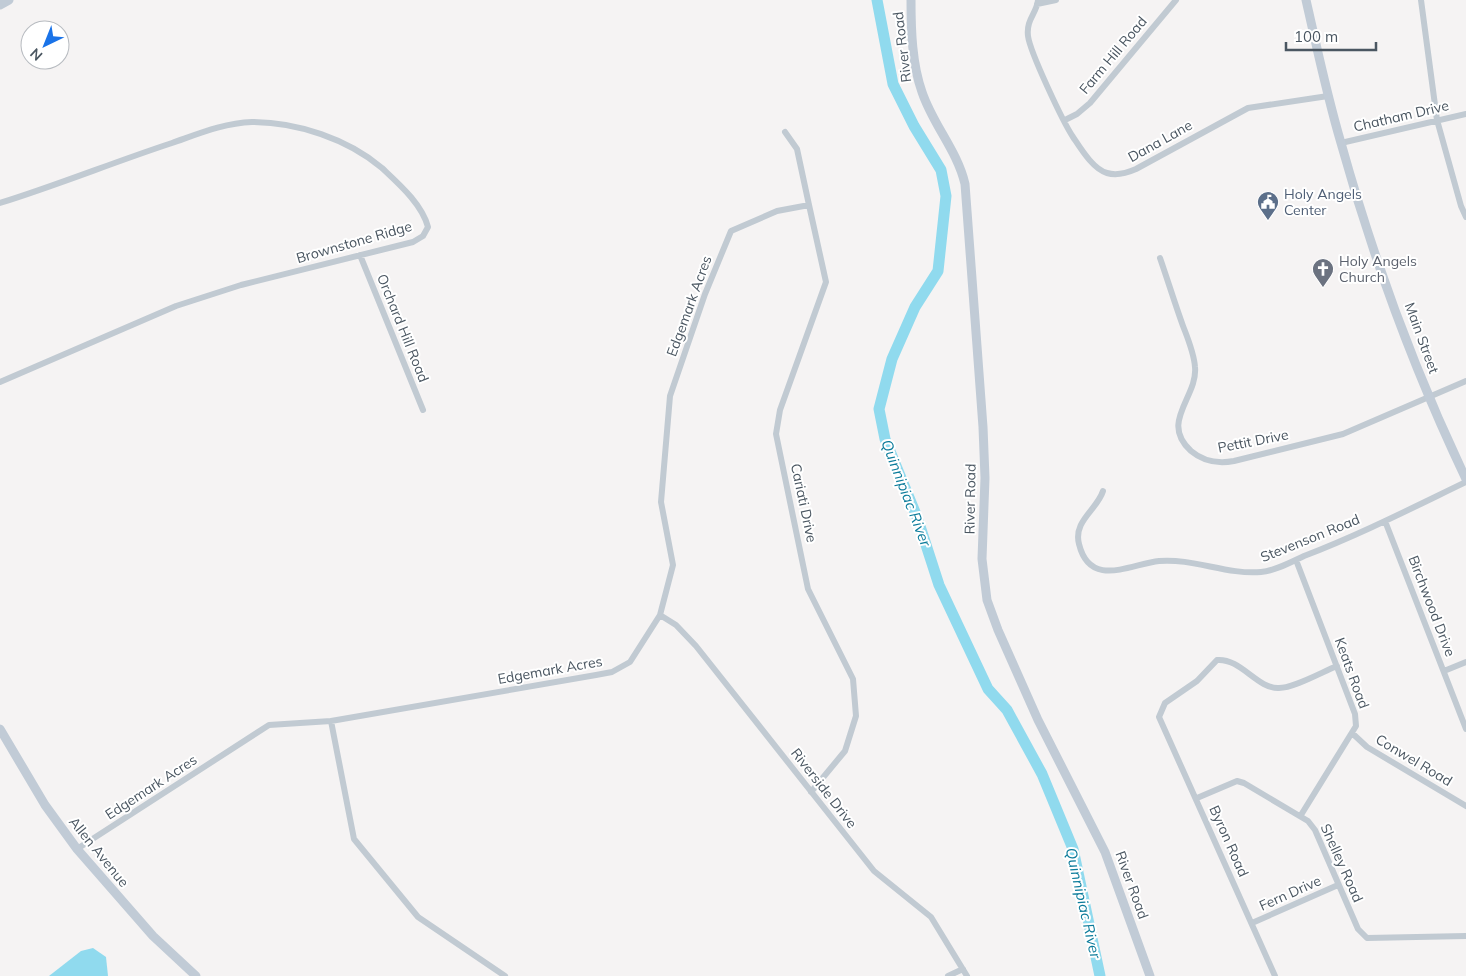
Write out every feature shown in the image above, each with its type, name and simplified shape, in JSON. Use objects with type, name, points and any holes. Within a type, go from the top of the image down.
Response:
[{"type":"main road","points":[[0,5],[9,0]]},
{"type":"main road","name":"River Road","points":[[911,0],[915,57],[922,93],[958,160],[966,192],[983,427],[982,559],[987,600],[1031,705],[1105,852],[1150,976]]},
{"type":"main road","name":"Main Street","points":[[1306,0],[1341,143],[1384,274],[1429,398],[1466,481]]},
{"type":"main road","name":"Allen Avenue","points":[[0,729],[45,806],[78,849],[142,924],[176,959],[196,976]]},
{"type":"street","points":[[1038,2],[1056,0]]},
{"type":"street","name":"Farm Hill Road","points":[[1065,120],[1077,114],[1090,102],[1176,0]]},
{"type":"street","points":[[1421,0],[1437,120],[1461,206],[1466,217]]},
{"type":"street","name":"Dana Lane","points":[[1038,2],[1030,16],[1030,44],[1072,136],[1096,167],[1106,173],[1118,175],[1136,169],[1248,108],[1328,96]]},
{"type":"street","name":"Chatham Drive","points":[[1341,143],[1466,114]]},
{"type":"street","name":"Brownstone Ridge","points":[[0,202],[61,184],[148,150],[223,126],[252,122],[284,124],[313,132],[345,145],[373,161],[398,183],[426,216],[428,227],[423,236],[412,242],[242,285],[176,306],[0,382]]},
{"type":"street","points":[[785,132],[797,149],[809,205]]},
{"type":"street","name":"Edgemark Acres","points":[[78,849],[269,725],[331,721],[612,672],[630,662],[660,615],[672,565],[661,502],[670,396],[705,294],[731,231],[777,211],[809,205]]},
{"type":"street","name":"Cariati Drive","points":[[809,205],[826,282],[780,410],[776,434],[808,589],[853,679],[856,716],[845,750],[811,792]]},
{"type":"street","name":"Orchard Hill Road","points":[[360,255],[423,410]]},
{"type":"street","name":"Pettit Drive","points":[[1160,258],[1195,366],[1193,385],[1180,410],[1179,429],[1188,448],[1204,459],[1223,463],[1332,437],[1466,381]]},
{"type":"street","name":"Stevenson Road","points":[[1103,491],[1097,505],[1082,523],[1078,542],[1087,560],[1104,571],[1116,572],[1159,561],[1174,561],[1261,572],[1296,560],[1385,521],[1466,481]]},
{"type":"street","name":"Birchwood Drive","points":[[1385,521],[1466,729]]},
{"type":"street","name":"Keats Road","points":[[1296,560],[1355,714],[1356,726],[1301,815]]},
{"type":"street","name":"Riverside Drive","points":[[660,615],[676,625],[696,646],[874,871],[931,917],[967,976]]},
{"type":"street","name":"Byron Road","points":[[1275,976],[1197,798],[1159,717],[1166,703],[1197,681],[1217,660],[1225,659],[1232,662],[1268,685],[1280,688],[1337,666]]},
{"type":"street","points":[[1444,671],[1466,662]]},
{"type":"street","points":[[331,721],[354,839],[418,917],[505,976]]},
{"type":"street","name":"Conwel Road","points":[[1352,733],[1367,747],[1466,805]]},
{"type":"street","name":"Shelley Road","points":[[1197,798],[1237,781],[1301,815],[1315,830],[1358,929],[1367,938],[1466,936]]},
{"type":"street","name":"Fern Drive","points":[[1252,924],[1338,885]]},
{"type":"street","points":[[948,976],[962,969]]},
{"type":"water","points":[[93,948],[106,957],[108,976],[49,976],[81,951]]},
{"type":"waterway","name":"Quinnipiac River","points":[[877,0],[893,84],[914,126],[941,170],[946,196],[938,271],[915,307],[892,359],[879,409],[885,439],[917,517],[939,585],[988,689],[1007,710],[1042,774],[1073,849],[1100,976]]},
{"type":"place","name":"Holy Angels Center","points":[[1268,221]]},
{"type":"place","name":"Holy Angels Church","points":[[1323,288]]}]
